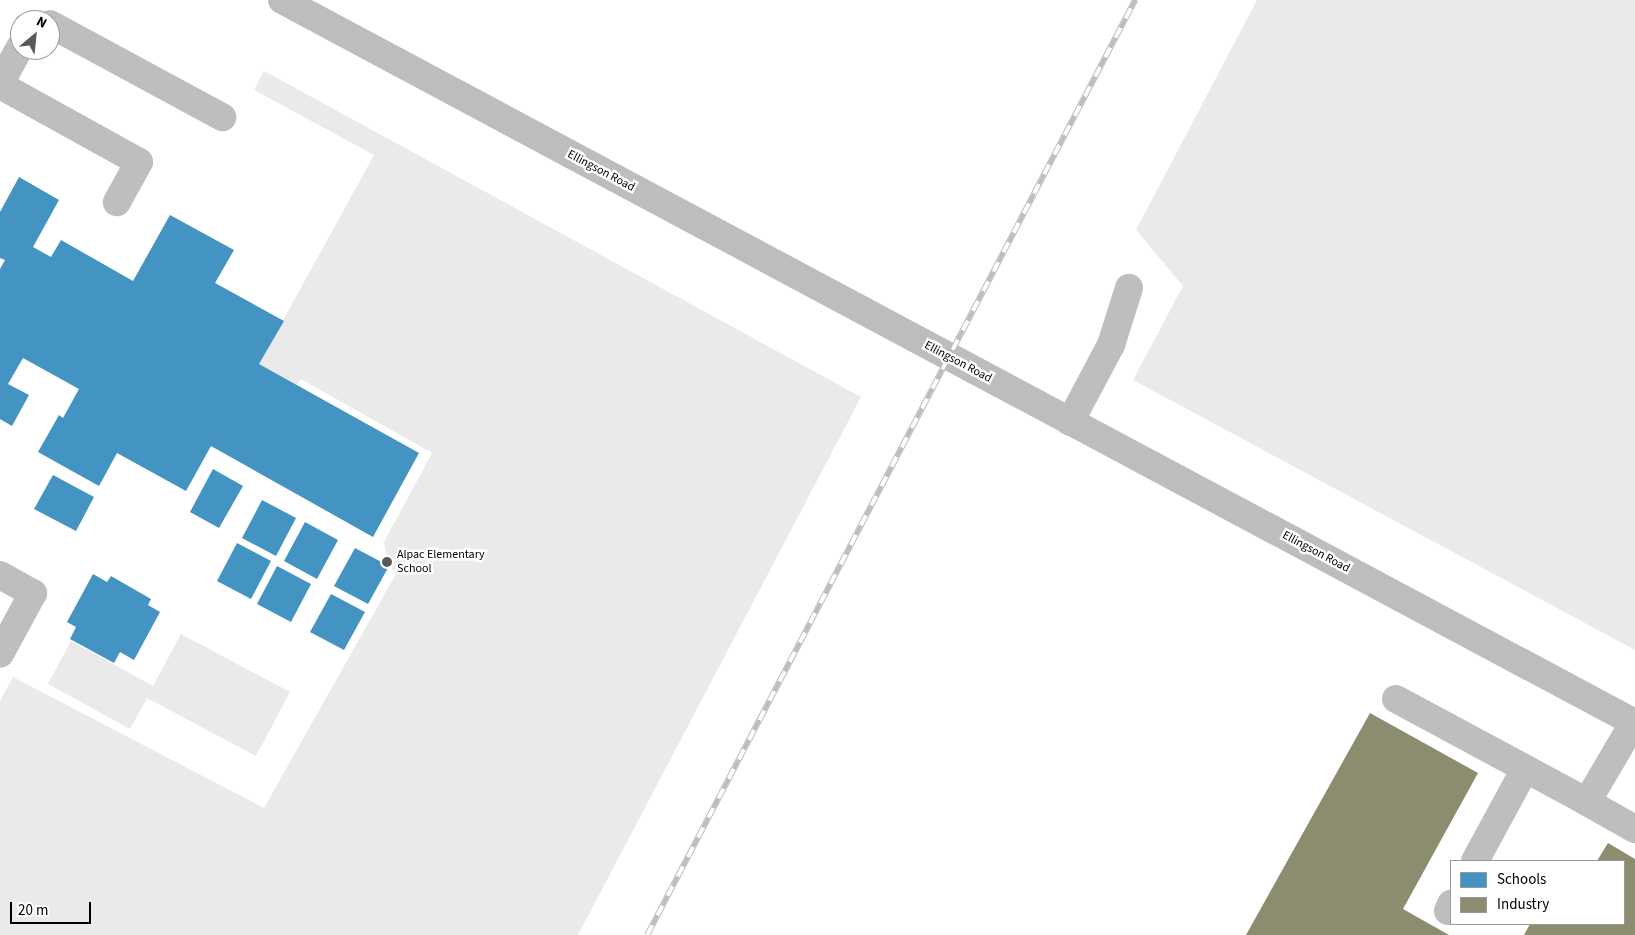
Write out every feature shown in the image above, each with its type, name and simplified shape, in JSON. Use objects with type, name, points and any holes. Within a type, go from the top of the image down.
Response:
[{"type":"main road","name":"Ellingson Road","points":[[282,0],[1635,722]]},
{"type":"lane","points":[[60,29],[222,117]]},
{"type":"lane","points":[[14,60],[0,85],[139,162],[117,202]]},
{"type":"lane","points":[[1070,422],[1111,345],[1129,288]]},
{"type":"lane","points":[[0,576],[33,593],[0,654]]},
{"type":"lane","points":[[1396,699],[1635,829]]},
{"type":"lane","points":[[1587,802],[1635,722]]},
{"type":"lane","points":[[1476,860],[1525,769]]},
{"type":"shaded area","points":[[1257,0],[1635,0],[1635,650],[1133,380],[1183,286],[1136,230]]},
{"type":"shaded area","points":[[264,71],[861,397],[578,935],[0,935],[0,701],[13,677],[264,808],[396,574],[388,562],[384,542],[432,453],[301,379],[297,385],[259,364],[374,155],[254,90]]},
{"type":"shaded area","points":[[181,634],[290,692],[256,756],[147,698],[130,729],[48,684],[71,641],[153,686]]},
{"type":"building: Schools","points":[[19,177],[59,200],[33,247],[51,257],[61,240],[133,281],[170,215],[234,250],[215,283],[284,321],[259,364],[419,453],[373,537],[211,446],[186,491],[117,453],[99,486],[38,452],[59,415],[63,418],[79,389],[23,358],[8,384],[29,395],[12,426],[0,419],[0,269],[5,260],[0,258],[0,212]]},
{"type":"building: Schools","points":[[213,469],[243,486],[219,528],[190,512]]},
{"type":"building: Schools","points":[[53,475],[94,497],[76,531],[34,509]]},
{"type":"building: Schools","points":[[262,500],[296,518],[276,556],[242,538]]},
{"type":"building: Schools","points":[[305,522],[338,540],[317,579],[284,561]]},
{"type":"building: Schools","points":[[237,543],[271,561],[251,599],[217,581]]},
{"type":"building: Schools","points":[[355,548],[389,566],[368,604],[334,586]]},
{"type":"building: Schools","points":[[277,566],[311,584],[291,622],[257,604]]},
{"type":"building: Schools","points":[[93,574],[107,582],[111,576],[151,599],[148,605],[160,612],[134,660],[120,652],[114,663],[70,639],[76,627],[67,622]]},
{"type":"building: Schools","points":[[331,594],[365,612],[344,650],[310,632]]},
{"type":"building: Industry","points":[[1370,713],[1478,773],[1403,909],[1449,935],[1246,935]]},
{"type":"building: Industry","points":[[1608,843],[1635,859],[1635,935],[1524,935],[1529,925],[1625,925],[1625,860],[1598,860]]},
{"type":"railway","points":[[647,935],[1135,0]]},
{"type":"place","name":"Alpac Elementary School","points":[[387,562]]}]
